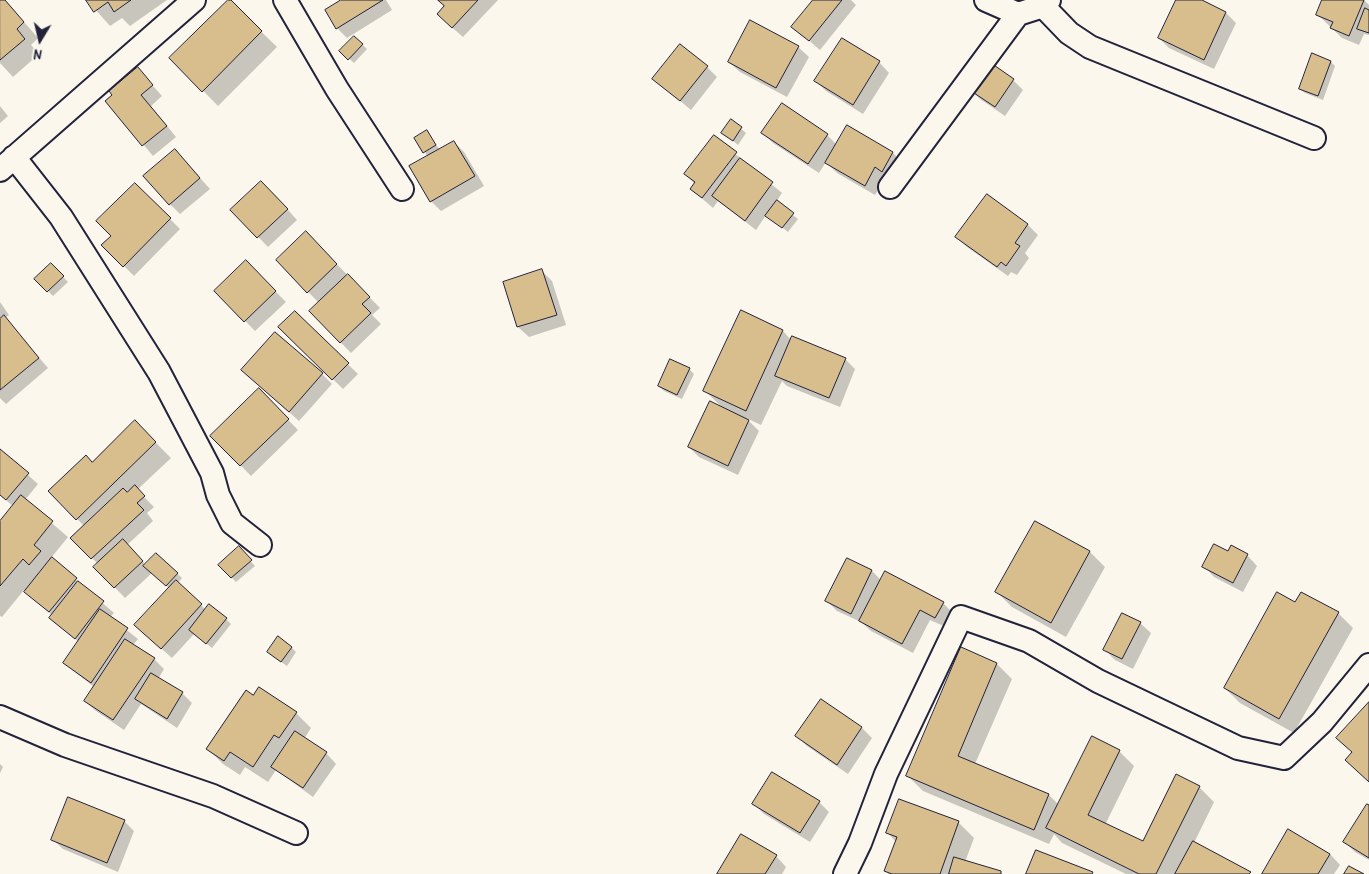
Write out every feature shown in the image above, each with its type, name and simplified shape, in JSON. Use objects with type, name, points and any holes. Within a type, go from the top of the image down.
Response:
[{"type":"street","points":[[194,0],[7,164],[62,217],[159,372],[212,473],[218,495],[232,522],[260,546]]},
{"type":"street","points":[[285,0],[337,89],[402,189]]},
{"type":"street","points":[[986,0],[1018,14]]},
{"type":"street","points":[[890,187],[1018,14],[1046,3],[1069,33],[1090,47],[1314,138]]},
{"type":"street","points":[[845,874],[860,843],[886,774],[961,617],[1029,641],[1098,681],[1238,748],[1284,758],[1322,722],[1369,665]]},
{"type":"street","points":[[0,717],[65,744],[213,796],[296,833]]},
{"type":"building","points":[[0,0],[5,0],[24,22],[17,29],[25,39],[0,60]]},
{"type":"building","points":[[86,0],[131,0],[114,12],[108,2],[94,12]]},
{"type":"building","points":[[228,0],[231,0],[262,31],[202,92],[169,58]]},
{"type":"building","points":[[341,0],[383,0],[336,29],[325,10]]},
{"type":"building","points":[[438,0],[478,0],[452,28],[437,14],[444,6]]},
{"type":"building","points":[[813,0],[842,0],[809,41],[791,27]]},
{"type":"building","points":[[1176,0],[1202,0],[1226,12],[1204,60],[1158,38]]},
{"type":"building","points":[[1322,0],[1364,0],[1349,36],[1330,28],[1333,22],[1316,15]]},
{"type":"building","points":[[1365,8],[1369,10],[1369,33],[1357,29]]},
{"type":"building","points":[[750,20],[799,46],[776,88],[728,62]]},
{"type":"building","points":[[354,36],[363,44],[348,60],[339,51]]},
{"type":"building","points":[[842,38],[880,61],[853,105],[814,81]]},
{"type":"building","points":[[680,44],[708,66],[680,101],[652,79]]},
{"type":"building","points":[[1312,53],[1331,61],[1318,96],[1299,89]]},
{"type":"building","points":[[988,61],[1014,79],[995,107],[968,89]]},
{"type":"building","points":[[138,67],[153,85],[141,95],[167,126],[142,146],[105,101],[112,95],[109,91]]},
{"type":"building","points":[[782,103],[828,134],[808,164],[761,133]]},
{"type":"building","points":[[731,119],[742,127],[733,141],[721,133]]},
{"type":"building","points":[[847,125],[893,152],[882,172],[875,167],[865,186],[825,163]]},
{"type":"building","points":[[427,130],[436,145],[423,153],[414,138]]},
{"type":"building","points":[[714,135],[737,152],[702,198],[690,189],[695,182],[684,174]]},
{"type":"building","points":[[454,141],[475,176],[430,202],[409,166]]},
{"type":"building","points":[[175,149],[200,178],[169,205],[143,176]]},
{"type":"building","points":[[740,158],[773,182],[745,221],[712,196]]},
{"type":"building","points":[[261,181],[288,209],[257,238],[230,210]]},
{"type":"building","points":[[135,183],[171,218],[123,267],[101,245],[111,236],[96,221]]},
{"type":"building","points":[[987,194],[1028,224],[1015,243],[1020,246],[1006,266],[1001,262],[997,267],[955,237]]},
{"type":"building","points":[[777,200],[794,213],[782,228],[765,216]]},
{"type":"building","points":[[306,231],[337,264],[307,293],[276,260]]},
{"type":"building","points":[[246,260],[276,291],[244,322],[214,291]]},
{"type":"building","points":[[51,263],[64,276],[47,292],[34,279]]},
{"type":"building","points":[[542,269],[557,315],[517,327],[503,282]]},
{"type":"building","points":[[348,274],[370,297],[362,304],[371,313],[340,343],[309,311]]},
{"type":"building","points":[[741,310],[783,330],[746,411],[703,391]]},
{"type":"building","points":[[295,311],[349,363],[332,380],[278,327]]},
{"type":"building","points":[[4,315],[39,358],[0,390],[0,319]]},
{"type":"building","points":[[275,332],[323,373],[289,412],[241,370]]},
{"type":"building","points":[[792,336],[846,358],[829,398],[775,376]]},
{"type":"building","points":[[670,359],[690,368],[677,395],[658,386]]},
{"type":"building","points":[[259,388],[289,419],[240,466],[210,436]]},
{"type":"building","points":[[710,401],[749,420],[728,466],[688,447]]},
{"type":"building","points":[[135,420],[156,442],[76,520],[48,491],[86,455],[92,462]]},
{"type":"building","points":[[0,449],[29,473],[6,500],[0,495]]},
{"type":"building","points":[[135,485],[145,496],[137,503],[144,510],[91,559],[70,538],[123,488],[127,492]]},
{"type":"building","points":[[21,495],[53,521],[34,545],[41,551],[29,565],[23,559],[0,586],[0,521]]},
{"type":"building","points":[[1035,521],[1090,551],[1051,623],[995,592]]},
{"type":"building","points":[[123,539],[143,561],[114,588],[93,567]]},
{"type":"building","points":[[1214,544],[1228,551],[1231,545],[1248,554],[1233,583],[1202,567]]},
{"type":"building","points":[[239,546],[252,560],[231,578],[218,565]]},
{"type":"building","points":[[156,553],[178,573],[166,586],[143,566]]},
{"type":"building","points":[[52,557],[77,578],[49,612],[24,592]]},
{"type":"building","points":[[847,558],[872,570],[851,614],[825,601]]},
{"type":"building","points":[[885,571],[944,602],[935,618],[920,610],[902,644],[859,621]]},
{"type":"building","points":[[176,580],[202,604],[161,649],[134,625]]},
{"type":"building","points":[[78,581],[104,601],[75,639],[49,618]]},
{"type":"building","points":[[1277,592],[1295,602],[1301,592],[1339,612],[1279,719],[1224,688]]},
{"type":"building","points":[[209,604],[227,618],[206,644],[189,630]]},
{"type":"building","points":[[100,609],[128,628],[91,683],[63,663]]},
{"type":"building","points":[[1122,613],[1141,622],[1122,659],[1103,650]]},
{"type":"building","points":[[278,636],[292,647],[281,662],[267,652]]},
{"type":"building","points":[[125,639],[155,658],[113,720],[84,701]]},
{"type":"building","points":[[961,647],[997,663],[958,756],[1049,794],[1034,830],[906,776]]},
{"type":"building","points":[[151,673],[183,692],[167,719],[135,699]]},
{"type":"building","points":[[259,687],[297,712],[279,738],[274,735],[253,767],[230,752],[224,761],[206,749],[246,690],[253,695]]},
{"type":"building","points":[[821,699],[862,727],[837,765],[795,736]]},
{"type":"building","points":[[1369,702],[1369,782],[1345,760],[1352,752],[1336,738]]},
{"type":"building","points":[[295,731],[327,752],[303,788],[271,767]]},
{"type":"building","points":[[1092,736],[1120,750],[1088,815],[1143,841],[1176,774],[1200,786],[1156,874],[1139,874],[1046,828]]},
{"type":"building","points":[[772,772],[820,801],[800,833],[752,804]]},
{"type":"building","points":[[68,797],[125,820],[107,863],[51,840]]},
{"type":"building","points":[[899,799],[959,821],[940,874],[892,874],[884,871],[897,837],[886,833]]},
{"type":"building","points":[[1367,804],[1369,805],[1369,858],[1343,842]]},
{"type":"building","points":[[1288,829],[1330,854],[1318,874],[1262,874]]},
{"type":"building","points":[[741,834],[777,855],[765,874],[717,874]]},
{"type":"building","points":[[1193,841],[1251,872],[1249,874],[1175,874]]},
{"type":"building","points":[[1036,850],[1093,872],[1092,874],[1026,874]]},
{"type":"building","points":[[954,857],[1001,871],[1001,874],[949,874]]},
{"type":"building","points":[[1349,866],[1364,874],[1344,874]]}]
